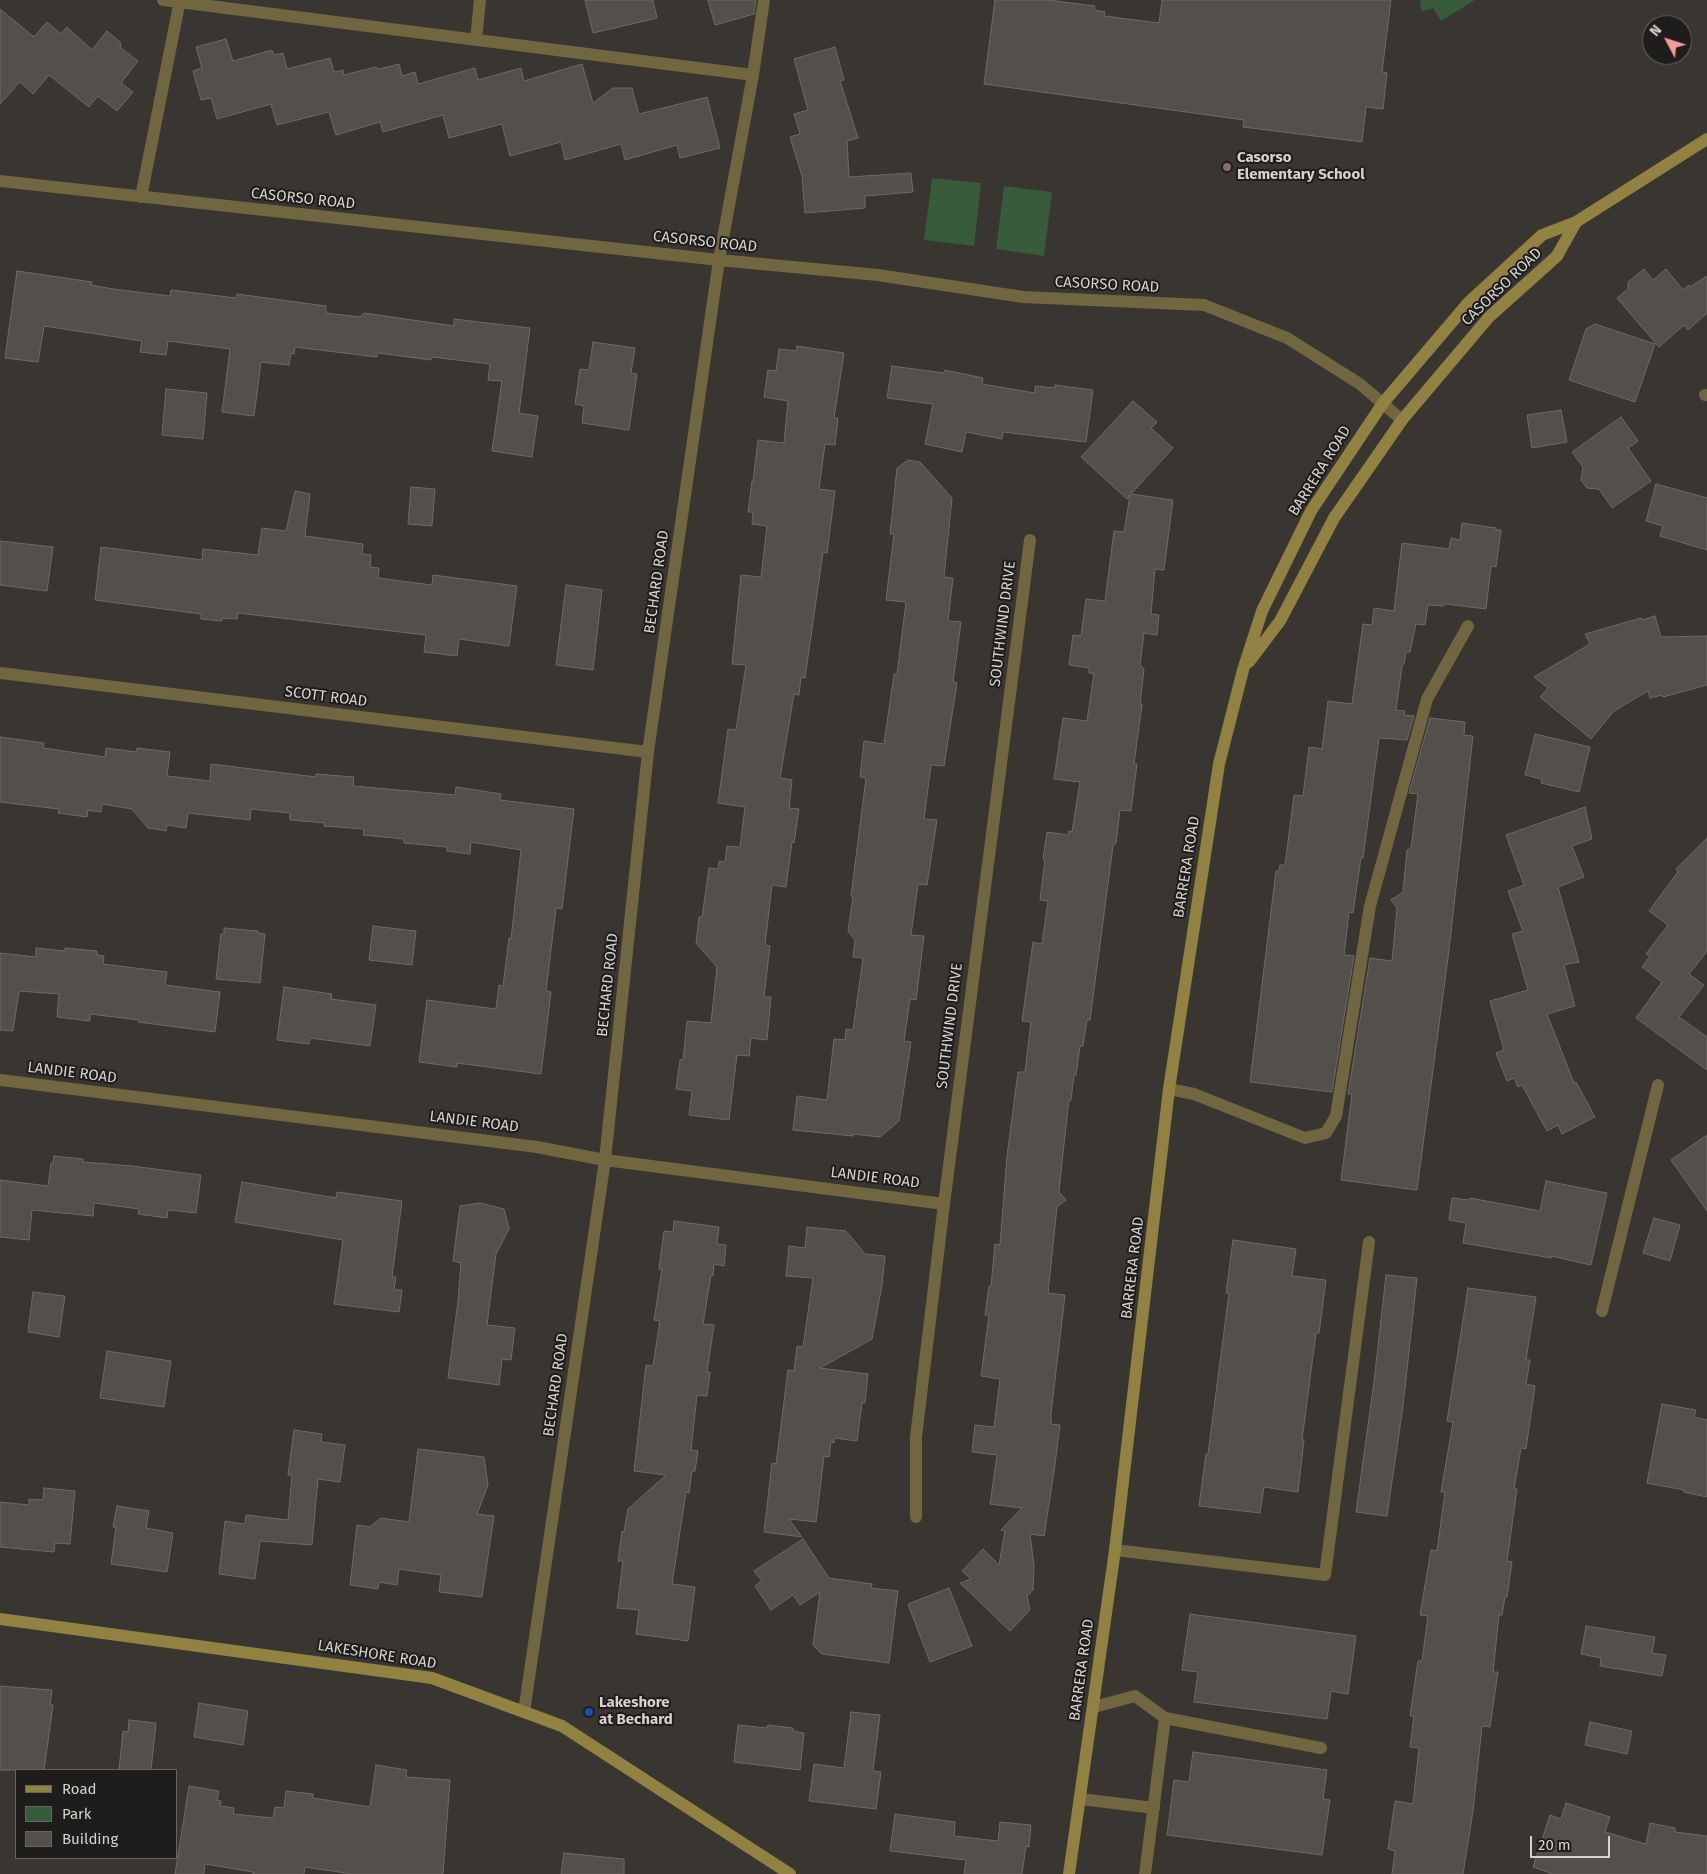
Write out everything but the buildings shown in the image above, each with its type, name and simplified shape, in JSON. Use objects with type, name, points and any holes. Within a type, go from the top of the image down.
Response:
[{"type":"street","points":[[163,0],[753,75]]},
{"type":"street","points":[[476,40],[480,0]]},
{"type":"street","name":"BECHARD ROAD","points":[[524,1712],[605,1160],[648,752],[720,260],[753,75],[764,0]]},
{"type":"street","points":[[141,197],[180,1]]},
{"type":"street","name":"CASORSO ROAD","points":[[1383,403],[1468,302],[1542,236],[1576,222],[1707,139]]},
{"type":"street","name":"CASORSO ROAD","points":[[0,181],[720,260],[878,275],[1023,297],[1204,306],[1287,338],[1360,384],[1402,420],[1490,317],[1557,256],[1576,222]]},
{"type":"street","name":"BARRERA ROAD","points":[[1069,1874],[1115,1550],[1169,1089],[1220,764],[1243,670],[1262,612],[1311,512],[1383,403]]},
{"type":"street","name":"BARRERA ROAD","points":[[1243,670],[1280,622],[1334,518],[1402,420]]},
{"type":"street","name":"SOUTHWIND DRIVE","points":[[916,1517],[916,1437],[944,1204],[1030,540]]},
{"type":"street","points":[[1169,1089],[1194,1094],[1305,1138],[1326,1133],[1336,1116],[1370,906],[1427,699],[1468,626]]},
{"type":"street","name":"SCOTT ROAD","points":[[0,673],[648,752]]},
{"type":"street","name":"LANDIE ROAD","points":[[0,1080],[537,1147],[605,1160],[944,1204]]},
{"type":"street","points":[[1602,1311],[1658,1085]]},
{"type":"street","points":[[1115,1550],[1325,1575],[1369,1242]]},
{"type":"street","name":"LAKESHORE ROAD","points":[[0,1619],[432,1678],[562,1726],[790,1874]]},
{"type":"street","points":[[1094,1707],[1135,1696],[1165,1718],[1321,1748]]},
{"type":"street","points":[[1145,1874],[1165,1718]]},
{"type":"street","points":[[1081,1798],[1154,1808]]},
{"type":"green space","points":[[1420,0],[1475,0],[1441,21],[1433,8],[1421,12]]},
{"type":"green space","points":[[932,178],[981,183],[974,246],[924,240]]},
{"type":"green space","points":[[1004,186],[1052,192],[1044,256],[996,249]]},
{"type":"place","name":"Casorso Elementary School","points":[[1227,167]]},
{"type":"place","name":"Lakeshore at Bechard","points":[[589,1712]]}]
